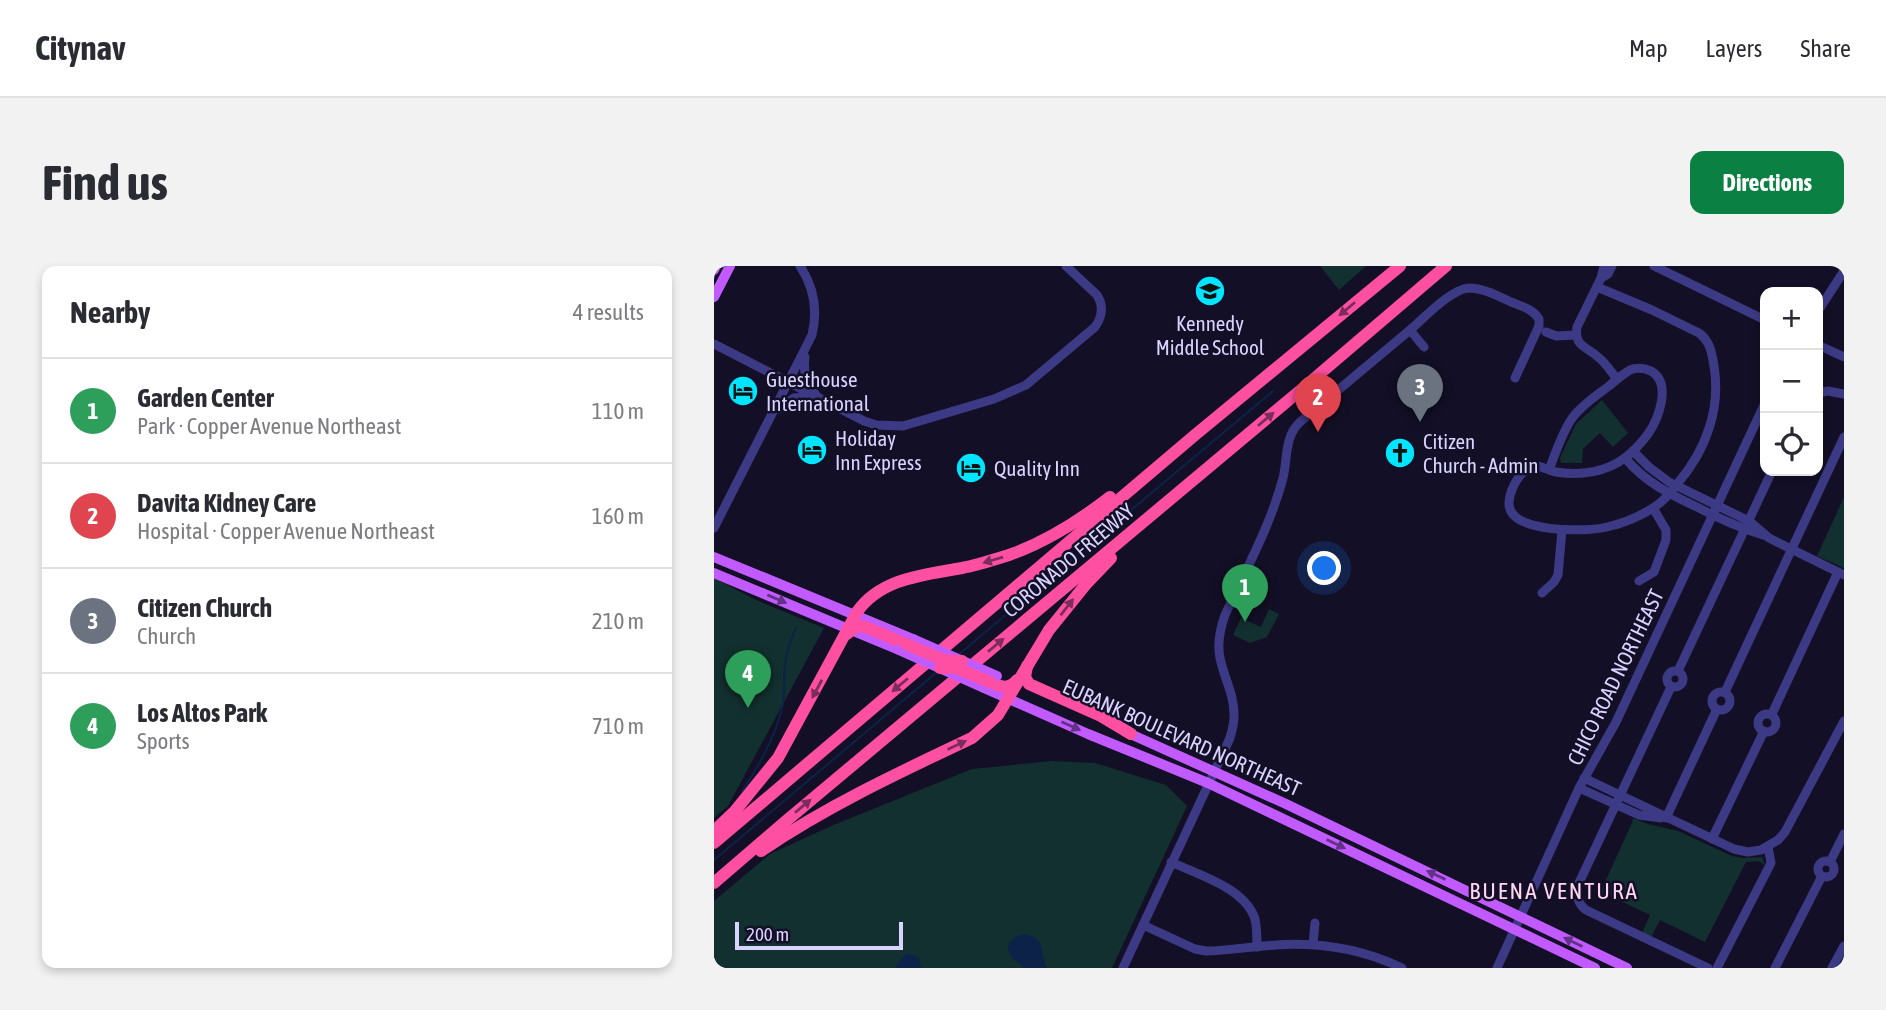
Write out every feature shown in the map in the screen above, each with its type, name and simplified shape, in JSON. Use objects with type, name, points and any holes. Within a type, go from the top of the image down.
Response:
[{"type":"highway","name":"CORONADO FREEWAY","points":[[714,843],[1195,435],[1399,266]]},
{"type":"highway","name":"CORONADO FREEWAY","points":[[714,885],[796,812],[1446,266]]},
{"type":"highway","points":[[714,831],[736,811],[778,758],[873,595],[906,578],[990,561],[1042,540],[1080,520],[1164,455],[1195,435]]},
{"type":"highway","points":[[714,885],[783,836],[862,792],[972,738],[993,724],[1006,691],[1028,665],[1049,630],[1087,583],[1213,463]]},
{"type":"highway","points":[[855,623],[944,660],[962,661]]},
{"type":"highway","points":[[1028,665],[1025,677],[1030,684],[1101,716],[1131,734]]},
{"type":"highway","points":[[940,668],[960,669],[1006,691]]},
{"type":"main road","points":[[714,297],[730,266]]},
{"type":"main road","points":[[714,557],[768,578],[855,623]]},
{"type":"main road","points":[[714,563],[748,575],[768,578]]},
{"type":"main road","points":[[714,573],[855,623]]},
{"type":"main road","points":[[906,644],[940,668]]},
{"type":"main road","name":"EUBANK BOULEVARD NORTHEAST","points":[[962,661],[1006,691],[1088,734],[1208,783],[1595,968]]},
{"type":"main road","name":"EUBANK BOULEVARD NORTHEAST","points":[[1006,691],[1131,734],[1215,770],[1627,968]]},
{"type":"street","points":[[714,527],[805,351],[813,329],[814,301],[810,284],[800,266]]},
{"type":"street","points":[[717,346],[864,421],[890,427],[912,424],[994,399],[1026,385],[1092,330],[1099,321],[1102,310],[1099,298],[1066,266]]},
{"type":"street","points":[[1604,266],[1576,335],[1580,345],[1600,358],[1617,379]]},
{"type":"street","points":[[1599,283],[1612,266]]},
{"type":"street","points":[[1654,266],[1760,318]]},
{"type":"street","points":[[1823,303],[1844,271]]},
{"type":"street","points":[[1549,470],[1573,417],[1617,379],[1633,369],[1644,369],[1653,373],[1658,378],[1662,391],[1659,409],[1653,427],[1633,451],[1609,467],[1590,472],[1569,473],[1549,470],[1539,467],[1527,469],[1521,473],[1509,505],[1515,517],[1538,526],[1562,530],[1590,530],[1621,523],[1653,508],[1676,486],[1700,452],[1714,413],[1716,374],[1709,343],[1699,333],[1599,283]]},
{"type":"street","points":[[1123,968],[1230,738],[1234,716],[1233,701],[1220,660],[1221,630],[1225,615],[1269,524],[1282,479],[1289,438],[1295,427],[1453,293],[1462,289],[1481,290],[1520,305],[1537,315],[1539,326],[1515,379]]},
{"type":"street","points":[[1410,330],[1424,347]]},
{"type":"street","points":[[1546,332],[1556,336],[1576,335]]},
{"type":"street","points":[[1823,348],[1844,358]]},
{"type":"street","points":[[805,351],[805,376],[817,397]]},
{"type":"street","points":[[1823,392],[1844,394]]},
{"type":"street","points":[[773,415],[792,399],[817,397]]},
{"type":"street","name":"CHICO ROAD NORTHEAST","points":[[1497,968],[1582,783],[1616,722],[1760,413]]},
{"type":"street","points":[[1666,818],[1717,709],[1713,704],[1713,697],[1718,692],[1725,692],[1841,449],[1844,437]]},
{"type":"street","points":[[1633,451],[1649,467],[1676,486],[1717,506],[1791,550],[1841,573],[1772,715],[1765,713],[1759,719],[1759,727],[1764,731],[1712,839]]},
{"type":"street","points":[[1625,458],[1647,480],[1669,494],[1713,515],[1747,525]]},
{"type":"street","points":[[1708,968],[1586,910],[1578,898],[1578,885],[1671,687],[1667,676],[1672,671],[1678,671],[1770,476]]},
{"type":"street","points":[[1639,581],[1654,572],[1666,540],[1666,530],[1653,508]]},
{"type":"street","points":[[1542,593],[1558,575],[1562,530]]},
{"type":"street","points":[[1582,783],[1617,800],[1645,806],[1739,851],[1753,851],[1768,847],[1778,840],[1791,823],[1842,727]]},
{"type":"street","points":[[1775,968],[1822,876],[1819,866],[1822,862],[1830,862],[1844,834]]},
{"type":"street","points":[[1717,968],[1771,863],[1768,847]]},
{"type":"street","points":[[1171,862],[1243,899],[1255,920],[1257,947]]},
{"type":"street","points":[[1313,944],[1315,923]]},
{"type":"street","points":[[1143,925],[1195,949],[1206,951],[1313,944],[1335,946],[1402,968]]},
{"type":"street","points":[[1832,968],[1844,946]]},
{"type":"green space","points":[[1320,266],[1366,266],[1339,290]]},
{"type":"green space","points":[[1602,400],[1628,433],[1613,447],[1600,433],[1583,449],[1582,463],[1561,463],[1560,458],[1576,424]]},
{"type":"green space","points":[[1844,497],[1844,568],[1817,556]]},
{"type":"green space","points":[[714,578],[756,600],[824,628],[728,806],[714,818]]},
{"type":"green space","points":[[1269,609],[1279,614],[1267,637],[1250,643],[1233,635],[1241,618],[1261,627]]},
{"type":"green space","points":[[1052,761],[1095,763],[1166,785],[1187,806],[1112,968],[714,968],[714,901],[770,854],[831,826],[972,769]]},
{"type":"green space","points":[[1633,818],[1678,831],[1732,856],[1762,857],[1765,865],[1758,861],[1746,862],[1705,942],[1660,920],[1651,937],[1642,933],[1650,915],[1600,893]]},
{"type":"water","points":[[1025,934],[1040,943],[1047,968],[1023,968],[1009,953],[1012,939]]},
{"type":"water","points":[[908,953],[919,958],[921,968],[895,968],[902,957]]},
{"type":"waterway","points":[[958,655],[1273,391]]},
{"type":"waterway","points":[[742,791],[766,751],[779,719],[784,697],[786,655],[796,628]]},
{"type":"waterway","points":[[714,860],[937,672]]},
{"type":"place","name":"Kennedy Middle School","points":[[1210,291]]},
{"type":"place","name":"Guesthouse International","points":[[743,391]]},
{"type":"place","name":"Citizen Church","points":[[1420,422]]},
{"type":"place","name":"Davita Kidney Care","points":[[1318,432]]},
{"type":"place","name":"Holiday Inn Express","points":[[812,450]]},
{"type":"place","name":"Citizen Church - Admin","points":[[1400,453]]},
{"type":"place","name":"Quality Inn","points":[[971,468]]},
{"type":"place","name":"Garden Center","points":[[1245,622]]},
{"type":"place","name":"Los Altos Park","points":[[748,708]]},
{"type":"district","name":"BUENA VENTURA","points":[[1554,891]]}]
